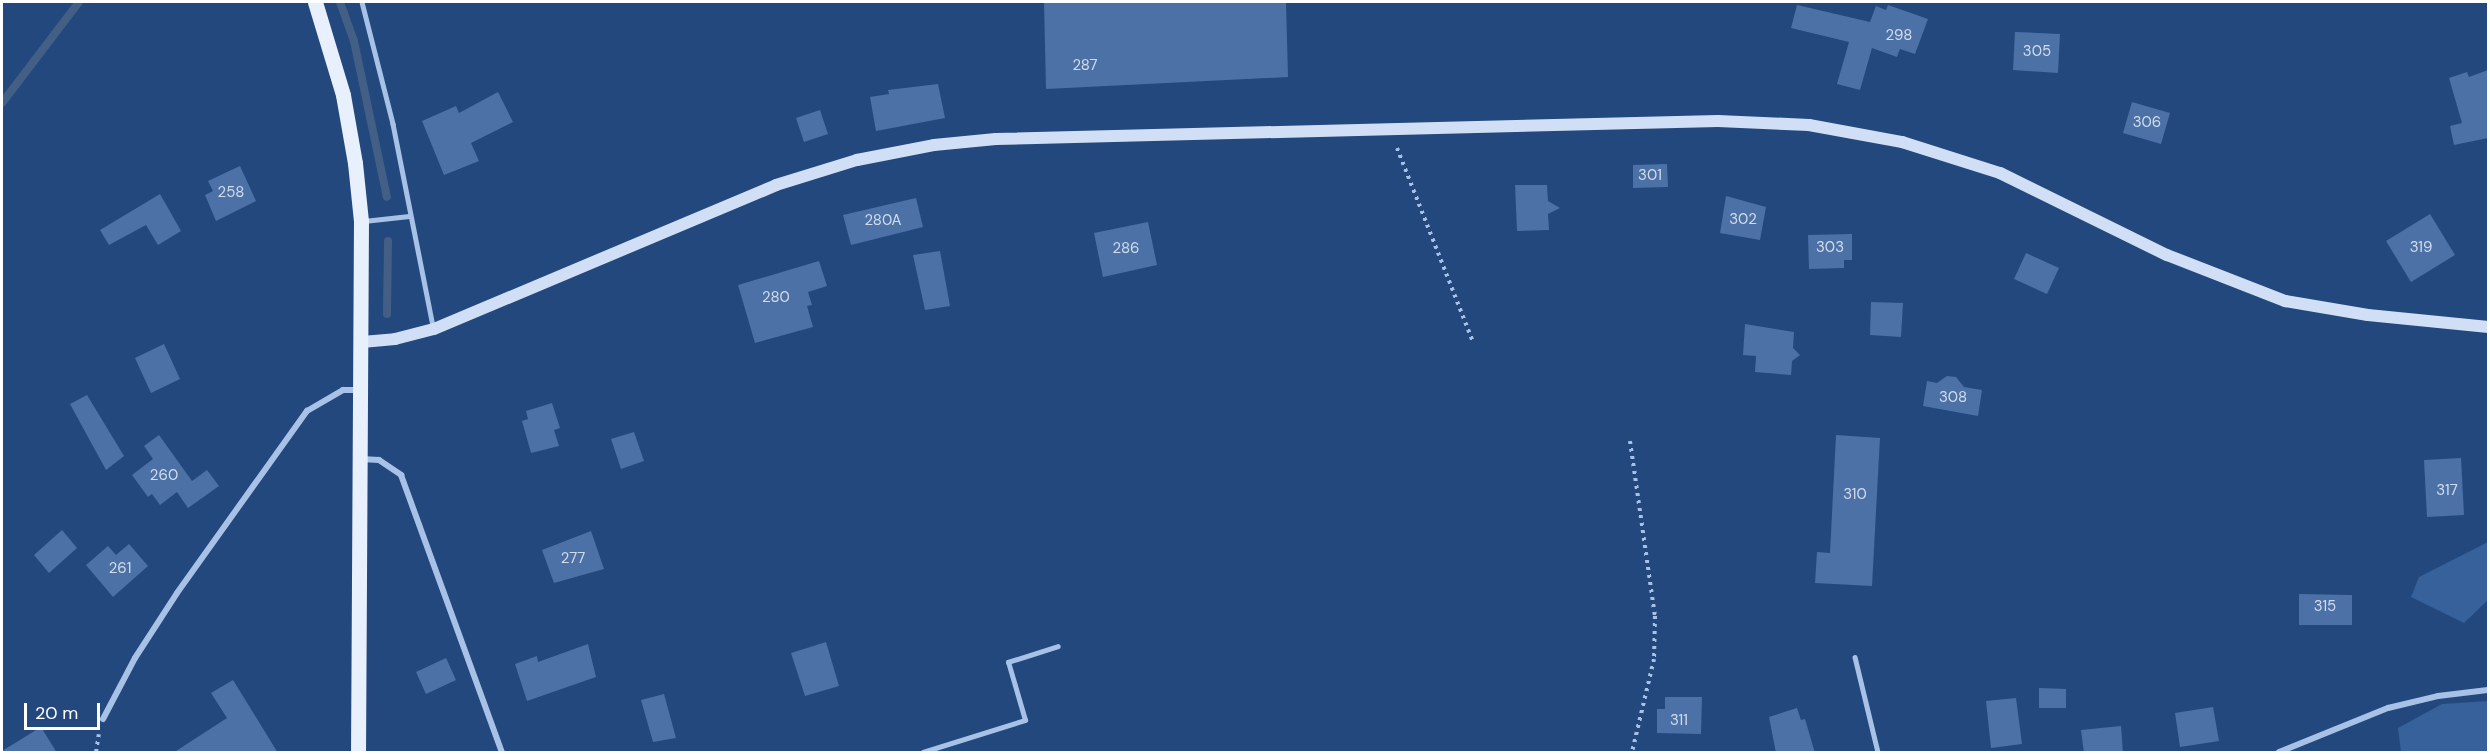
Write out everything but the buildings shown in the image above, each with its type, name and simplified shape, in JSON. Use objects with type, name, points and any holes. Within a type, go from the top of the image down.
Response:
[{"type":"main road","points":[[315,2],[343,95],[356,163],[361,221],[362,390],[358,753]]},
{"type":"street","points":[[362,342],[395,339],[434,329],[776,185],[856,160],[934,145],[996,139],[1718,121],[1809,125],[1902,142],[2000,173],[2167,255],[2285,301],[2368,315],[2488,327]]},
{"type":"street","points":[[103,719],[129,668],[177,593],[307,411],[343,390],[362,390]]},
{"type":"street","points":[[360,459],[379,460],[401,475],[502,753]]},
{"type":"street","points":[[2279,753],[2388,708],[2488,690]]},
{"type":"lane","points":[[362,2],[393,124],[409,216],[434,329]]},
{"type":"lane","points":[[361,221],[409,216]]},
{"type":"lane","points":[[923,753],[1025,720],[1008,662],[1058,646]]},
{"type":"lane","points":[[1855,657],[1878,753]]},
{"type":"path","points":[[1404,142],[1395,142],[1473,342]]},
{"type":"path","points":[[1630,441],[1655,616],[1654,659],[1632,753]]},
{"type":"shaded area","points":[[2488,542],[2488,600],[2464,623],[2411,597],[2419,577]]},
{"type":"shaded area","points":[[2488,701],[2488,752],[2401,752],[2398,728],[2442,704]]},
{"type":"waterway","points":[[2,103],[79,2]]},
{"type":"waterway","points":[[340,2],[354,41],[387,197]]},
{"type":"waterway","points":[[387,314],[388,241]]}]
